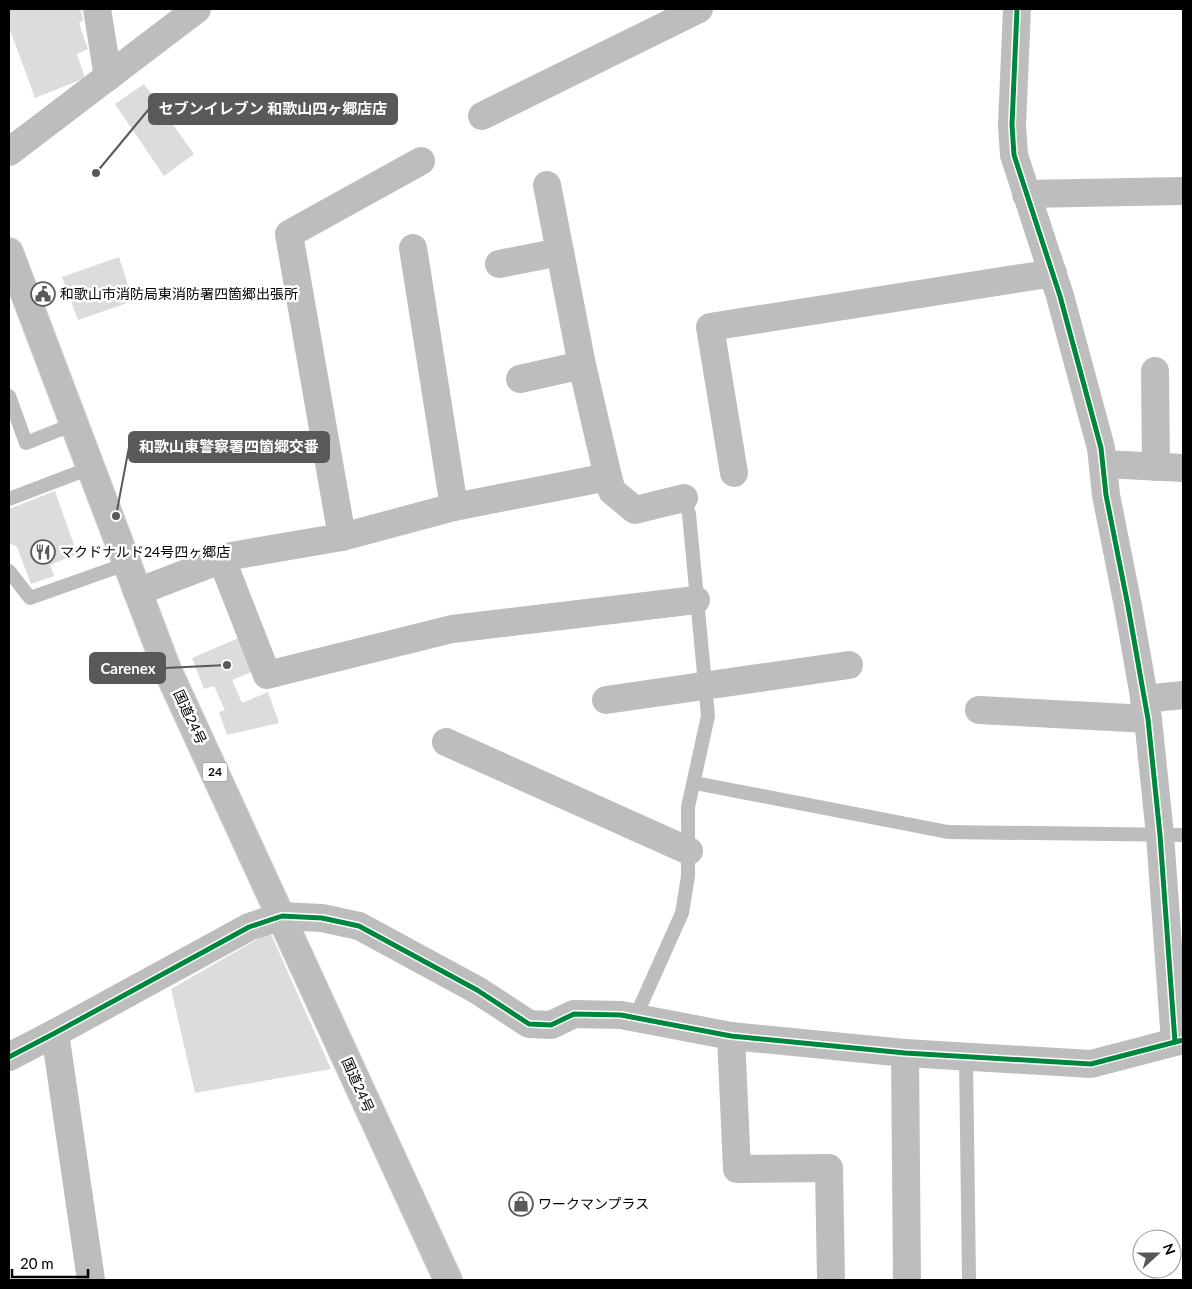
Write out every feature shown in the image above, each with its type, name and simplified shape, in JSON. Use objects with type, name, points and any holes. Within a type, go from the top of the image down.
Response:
[{"type":"main road","points":[[97,9],[108,77]]},
{"type":"main road","points":[[9,152],[108,77],[164,21],[196,9]]},
{"type":"main road","points":[[482,116],[699,9]]},
{"type":"main road","points":[[9,1057],[249,927],[282,916],[322,918],[359,926],[477,990],[528,1024],[551,1025],[574,1014],[621,1015],[731,1036],[905,1053],[1092,1064],[1179,1041],[1172,835],[1146,709],[1106,495],[1101,448],[1053,273],[1014,156],[1012,125],[1017,9]]},
{"type":"main road","points":[[342,537],[289,234],[421,161]]},
{"type":"main road","points":[[547,186],[582,365],[612,491],[635,510],[684,498]]},
{"type":"main road","points":[[1026,194],[1183,191]]},
{"type":"main road","points":[[413,248],[454,507]]},
{"type":"main road","name":"国道24号","points":[[9,252],[17,297],[74,424],[167,669],[448,1280]]},
{"type":"main road","points":[[499,264],[560,252]]},
{"type":"main road","points":[[734,473],[710,327],[1053,273]]},
{"type":"main road","points":[[520,379],[582,365]]},
{"type":"main road","points":[[1155,371],[1156,467]]},
{"type":"main road","points":[[1102,464],[1183,468]]},
{"type":"main road","points":[[137,592],[231,556],[342,537],[454,507],[608,477]]},
{"type":"main road","points":[[222,560],[268,676],[452,629],[696,600]]},
{"type":"main road","points":[[606,700],[848,665]]},
{"type":"main road","points":[[979,710],[1146,709],[1183,695]]},
{"type":"main road","points":[[446,742],[688,850]]},
{"type":"main road","points":[[55,1033],[91,1280]]},
{"type":"main road","points":[[731,1036],[737,1169],[829,1168],[830,1280]]},
{"type":"main road","points":[[905,1053],[907,1280]]},
{"type":"lane","points":[[9,396],[26,443],[74,424]]},
{"type":"lane","points":[[9,499],[90,468]]},
{"type":"lane","points":[[635,1018],[682,913],[688,876],[688,807],[695,783],[708,716],[689,514],[684,498]]},
{"type":"lane","points":[[9,571],[30,598],[126,564]]},
{"type":"lane","points":[[695,783],[948,832],[1172,835]]},
{"type":"lane","points":[[966,1056],[969,1280]]},
{"type":"building","points":[[9,9],[81,9],[83,20],[79,23],[88,49],[77,54],[85,78],[35,98],[9,27]]},
{"type":"building","points":[[144,84],[194,154],[164,176],[115,104]]},
{"type":"building","points":[[119,257],[133,301],[78,320],[62,277]]},
{"type":"building","points":[[55,491],[77,554],[50,565],[54,576],[31,584],[17,547],[9,543],[9,509]]},
{"type":"building","points":[[241,637],[256,670],[232,680],[242,703],[268,692],[279,723],[227,735],[219,712],[225,710],[214,686],[204,689],[192,658]]},
{"type":"building","points":[[270,932],[331,1069],[195,1093],[171,989]]},
{"type":"cycle path","points":[[1017,9],[1012,125],[1014,155],[1060,296],[1101,448],[1106,495],[1148,719],[1160,835],[1175,1042]]},
{"type":"cycle path","points":[[9,1057],[249,927],[282,916],[322,918],[359,926],[477,990],[529,1024],[551,1025],[574,1014],[621,1015],[731,1036],[905,1053],[1091,1064],[1183,1040]]},
{"type":"place","name":"セブンイレブン 和歌山四ヶ郷店店","points":[[96,173]]},
{"type":"place","name":"和歌山市消防局東消防署四箇郷出張所","points":[[43,294]]},
{"type":"place","name":"和歌山東警察署四箇郷交番","points":[[116,516]]},
{"type":"place","name":"マクドナルド24号四ヶ郷店","points":[[43,552]]},
{"type":"place","name":"Carenex","points":[[227,665]]},
{"type":"place","name":"ワークマンプラス","points":[[521,1204]]}]
